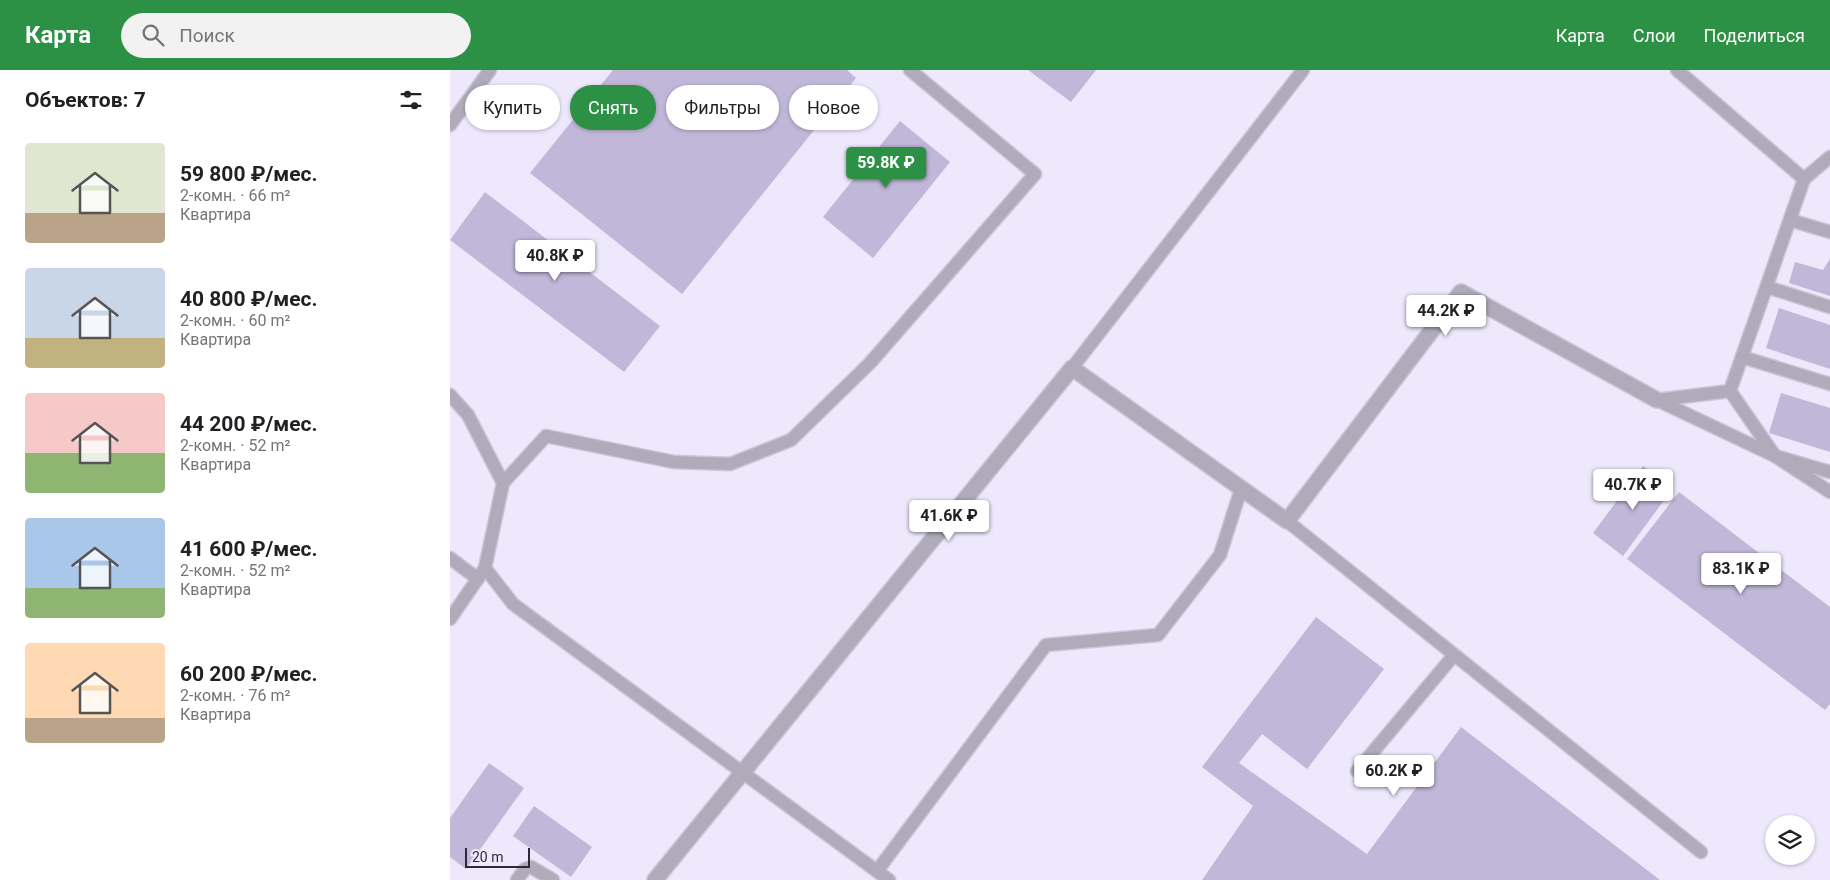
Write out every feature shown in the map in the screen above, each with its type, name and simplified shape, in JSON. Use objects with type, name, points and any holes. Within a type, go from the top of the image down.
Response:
[{"type":"street","points":[[656,879],[741,772],[1072,368],[1287,521],[1461,292],[1657,400]]},
{"type":"lane","points":[[450,126],[490,70]]},
{"type":"lane","points":[[450,619],[485,568],[503,482],[546,436],[674,462],[730,464],[791,440],[870,363],[1035,174],[910,70]]},
{"type":"lane","points":[[1072,368],[1303,70]]},
{"type":"lane","points":[[1678,70],[1804,179]]},
{"type":"lane","points":[[1730,391],[1804,179],[1829,160]]},
{"type":"lane","points":[[1790,220],[1830,232]]},
{"type":"lane","points":[[1767,287],[1830,307]]},
{"type":"lane","points":[[1742,358],[1830,384]]},
{"type":"lane","points":[[1657,400],[1730,391]]},
{"type":"lane","points":[[1730,391],[1775,456],[1830,472]]},
{"type":"lane","points":[[450,395],[468,415],[503,482]]},
{"type":"lane","points":[[1657,400],[1775,456],[1830,492]]},
{"type":"lane","points":[[877,871],[1046,645],[1158,635],[1220,555],[1241,490]]},
{"type":"lane","points":[[1287,521],[1701,852]]},
{"type":"lane","points":[[450,558],[478,579]]},
{"type":"lane","points":[[485,568],[513,604],[889,880]]},
{"type":"lane","points":[[1357,771],[1454,655]]},
{"type":"lane","points":[[517,880],[525,868],[531,867],[553,880]]},
{"type":"building","points":[[613,70],[847,70],[856,78],[850,85],[789,85],[789,130],[814,130],[682,294],[530,173],[570,123],[570,130],[656,130],[656,85],[601,85]]},
{"type":"building","points":[[1028,70],[1096,70],[1071,102]]},
{"type":"building","points":[[900,121],[950,162],[873,258],[823,217]]},
{"type":"building","points":[[485,192],[660,326],[624,372],[450,240]]},
{"type":"building","points":[[1830,259],[1830,296],[1789,283],[1795,262],[1823,270]]},
{"type":"building","points":[[1779,308],[1830,325],[1830,369],[1766,348]]},
{"type":"building","points":[[1781,393],[1830,408],[1830,452],[1769,433]]},
{"type":"building","points":[[1643,466],[1673,488],[1623,556],[1593,533]]},
{"type":"building","points":[[1679,492],[1830,607],[1830,704],[1825,710],[1627,559]]},
{"type":"building","points":[[1316,617],[1384,669],[1307,769],[1262,734],[1239,763],[1367,854],[1461,727],[1660,880],[1202,880],[1253,806],[1202,767]]},
{"type":"building","points":[[489,763],[524,788],[466,869],[450,857],[450,818]]},
{"type":"building","points":[[534,806],[592,847],[571,877],[513,836]]}]
